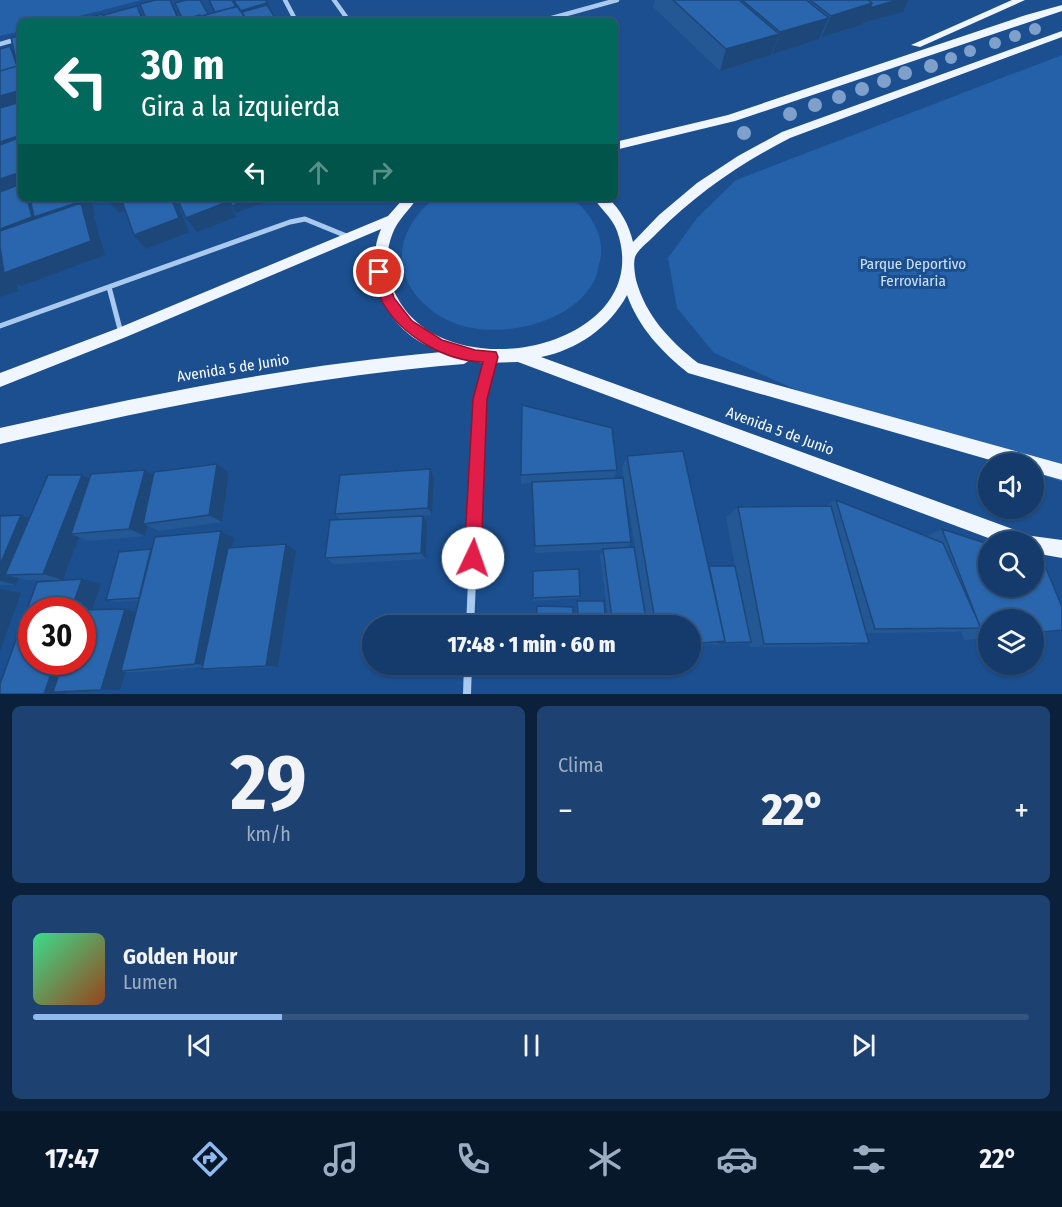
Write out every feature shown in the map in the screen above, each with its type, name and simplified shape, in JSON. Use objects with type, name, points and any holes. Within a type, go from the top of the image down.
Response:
[{"type":"main road","points":[[786,99],[1020,0]]},
{"type":"main road","points":[[618,145],[692,128],[786,99],[1062,8]]},
{"type":"main road","points":[[630,254],[651,228],[686,198],[750,152],[786,135],[1062,34]]},
{"type":"main road","points":[[408,201],[393,219],[381,244],[379,272],[388,300],[408,325],[437,345],[475,356],[522,357],[561,346],[594,327],[616,302],[628,274],[630,254],[622,227],[604,201]]},
{"type":"main road","points":[[0,380],[121,333],[393,219]]},
{"type":"main road","points":[[628,274],[639,311],[654,333],[667,348],[693,368],[1062,472]]},
{"type":"main road","name":"Avenida 5 de Junio","points":[[0,436],[154,401],[384,363],[475,356]]},
{"type":"main road","name":"Avenida 5 de Junio","points":[[522,357],[995,531]]},
{"type":"main road","points":[[1044,546],[1062,549]]},
{"type":"street","points":[[285,0],[294,18]]},
{"type":"street","points":[[334,0],[348,18]]},
{"type":"street","points":[[553,18],[617,0]]},
{"type":"street","points":[[0,44],[18,39]]},
{"type":"street","points":[[0,326],[290,222],[305,219],[349,237]]},
{"type":"street","points":[[109,287],[121,333]]},
{"type":"street","points":[[470,615],[480,399],[491,357]]},
{"type":"street","points":[[1044,570],[1048,578]]},
{"type":"street","points":[[466,694],[467,675]]},
{"type":"green space","points":[[0,0],[142,0],[72,18],[18,18],[18,32],[0,36]]},
{"type":"green space","name":"Parque Deportivo Ferroviaria","points":[[1062,55],[1062,482],[1044,476],[1044,453],[998,453],[810,396],[714,353],[677,308],[668,258],[697,218],[736,180]]},
{"type":"green space","points":[[432,201],[576,201],[585,210],[599,234],[601,252],[597,274],[584,295],[569,308],[550,319],[529,326],[506,329],[463,326],[445,319],[427,307],[414,293],[406,278],[402,262],[403,245],[419,213]]},
{"type":"building","points":[[156,0],[170,0],[178,18],[146,18],[140,4]]},
{"type":"building","points":[[200,0],[208,14],[202,16],[203,18],[200,15],[182,18],[175,3]]},
{"type":"building","points":[[209,0],[232,0],[236,7],[215,12]]},
{"type":"building","points":[[234,0],[266,0],[267,3],[240,11]]},
{"type":"building","points":[[673,0],[739,0],[779,34],[726,49]]},
{"type":"building","points":[[742,0],[806,0],[829,18],[780,32]]},
{"type":"building","points":[[810,0],[868,0],[872,3],[831,16]]},
{"type":"building","points":[[868,0],[897,0],[870,8],[872,3]]},
{"type":"building","points":[[267,5],[275,18],[245,18],[242,12]]},
{"type":"building","points":[[137,6],[142,18],[105,18],[104,15]]},
{"type":"building","points":[[238,6],[244,18],[203,18],[202,16]]},
{"type":"building","points":[[102,14],[103,18],[87,18]]},
{"type":"building","points":[[18,36],[18,64],[17,64],[11,38]]},
{"type":"building","points":[[10,46],[17,66],[0,71],[0,49]]},
{"type":"building","points":[[17,66],[18,91],[0,96],[0,71]]},
{"type":"building","points":[[17,103],[18,107],[18,136],[0,142],[0,108]]},
{"type":"building","points":[[18,138],[18,173],[0,179],[0,145]]},
{"type":"building","points":[[18,185],[18,201],[28,201],[32,217],[0,229],[0,192]]},
{"type":"building","points":[[31,201],[82,201],[34,217]]},
{"type":"building","points":[[122,201],[172,201],[179,218],[134,235]]},
{"type":"building","points":[[178,201],[227,202],[186,218]]},
{"type":"building","points":[[230,201],[244,201],[232,206]]},
{"type":"building","points":[[81,203],[91,241],[4,273],[0,231]]},
{"type":"building","points":[[522,405],[612,428],[617,470],[521,475]]},
{"type":"building","points":[[683,451],[725,641],[701,643],[701,615],[654,615],[627,456]]},
{"type":"building","points":[[217,464],[209,515],[143,524],[154,472]]},
{"type":"building","points":[[430,469],[428,508],[335,514],[340,475]]},
{"type":"building","points":[[145,470],[129,529],[71,534],[91,474]]},
{"type":"building","points":[[48,475],[82,475],[43,574],[5,575]]},
{"type":"building","points":[[623,478],[631,542],[535,546],[532,482]]},
{"type":"building","points":[[836,500],[943,543],[978,621],[978,628],[875,629]]},
{"type":"building","points":[[831,506],[869,643],[764,644],[738,507]]},
{"type":"building","points":[[21,515],[0,565],[0,516]]},
{"type":"building","points":[[423,516],[421,553],[325,558],[330,520]]},
{"type":"building","points":[[942,529],[978,541],[978,597],[1044,597],[1044,563],[1062,607],[1062,630],[1044,632],[1044,609],[978,609],[978,622]]},
{"type":"building","points":[[221,531],[195,664],[121,671],[155,537]]},
{"type":"building","points":[[286,544],[266,666],[202,669],[228,548]]},
{"type":"building","points":[[634,547],[645,615],[612,615],[603,549]]},
{"type":"building","points":[[151,549],[139,598],[106,600],[119,552]]},
{"type":"building","points":[[709,566],[735,566],[751,642],[719,643],[725,641]]},
{"type":"building","points":[[579,569],[580,596],[533,598],[533,571]]},
{"type":"building","points":[[82,579],[76,597],[32,597],[37,582]]},
{"type":"building","points":[[577,601],[604,601],[605,615],[578,615]]},
{"type":"building","points":[[537,606],[573,607],[573,615],[537,615]]},
{"type":"building","points":[[125,609],[101,690],[53,692],[59,675],[96,675],[96,610]]},
{"type":"building","points":[[18,634],[18,675],[51,675],[44,694],[0,694],[0,684]]},
{"type":"route","points":[[379,272],[388,300],[408,325],[437,345],[475,356],[491,357],[480,399],[473,558]]}]
